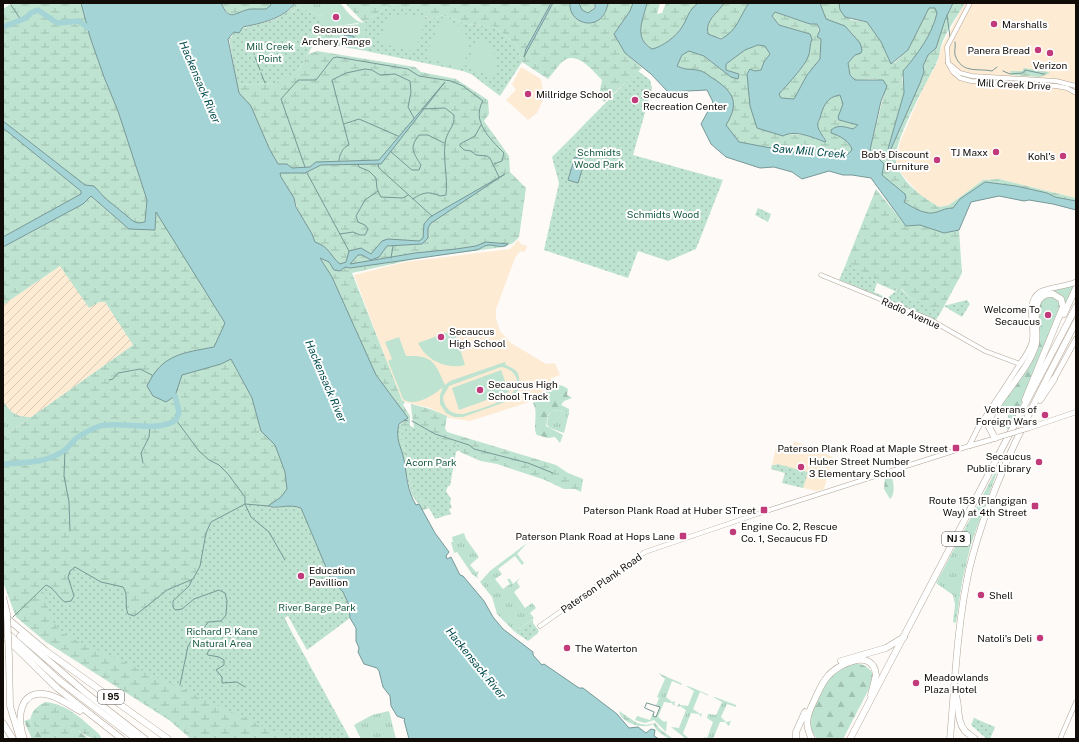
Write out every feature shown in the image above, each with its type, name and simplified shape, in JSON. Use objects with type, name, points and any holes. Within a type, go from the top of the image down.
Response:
[{"type":"highway","name":"NJ 3","points":[[1006,442],[1050,342],[1076,288]]},
{"type":"highway","points":[[997,438],[989,427],[990,420],[1033,351],[1037,336],[1037,305],[1042,297],[1051,294],[1060,297],[1063,307],[1050,342]]},
{"type":"highway","name":"NJ 3","points":[[850,739],[1076,307]]},
{"type":"highway","name":"NJ 3","points":[[950,739],[961,615],[974,550],[998,480],[1076,322]]},
{"type":"highway","name":"NJ 3","points":[[1028,418],[1054,379]]},
{"type":"highway","points":[[3,597],[7,614],[10,706],[20,739]]},
{"type":"highway","points":[[3,616],[12,628],[56,667],[145,739]]},
{"type":"highway","name":"I 95","points":[[3,616],[46,652],[168,739]]},
{"type":"highway","points":[[3,629],[60,681],[136,739]]},
{"type":"highway","name":"I 95","points":[[3,635],[57,688],[122,739]]},
{"type":"highway","points":[[797,739],[796,732],[816,688],[828,670],[849,657],[886,648],[905,636]]},
{"type":"highway","points":[[797,739],[827,677],[838,667],[858,659],[867,660],[876,671],[868,704]]},
{"type":"highway","points":[[954,691],[958,697],[958,713],[962,726],[975,739]]},
{"type":"highway","points":[[24,739],[20,722],[20,712],[26,701],[36,695],[47,694],[56,697],[98,721]]},
{"type":"highway","points":[[809,713],[806,724],[812,739]]},
{"type":"highway","points":[[3,723],[13,739]]},
{"type":"main road","points":[[969,446],[978,428],[1032,343],[1032,308],[1036,297],[1044,290],[1064,287],[1076,282]]},
{"type":"main road","name":"NJ 3","points":[[1054,379],[1076,339]]},
{"type":"main road","name":"Paterson Plank Road","points":[[969,446],[1076,412]]},
{"type":"street","points":[[948,63],[946,52],[948,45],[970,3]]},
{"type":"street","name":"Mill Creek Drive","points":[[948,63],[965,75],[1062,82],[1076,86]]},
{"type":"street","name":"Mill Creek Drive","points":[[948,63],[953,72],[964,80],[1056,86],[1067,88],[1076,93]]},
{"type":"street","points":[[999,83],[1001,78]]},
{"type":"street","name":"Radio Avenue","points":[[821,275],[929,319],[985,351],[1020,364]]},
{"type":"street","name":"Paterson Plank Road","points":[[540,626],[645,552],[762,512],[969,446]]},
{"type":"street","points":[[1060,739],[1076,702]]},
{"type":"shaded area","points":[[965,3],[1076,3],[1076,198],[999,179],[983,180],[949,205],[939,207],[920,195],[900,172],[896,160],[900,142],[925,84],[937,64],[942,46]]},
{"type":"shaded area","name":"Millridge School","points":[[521,67],[541,79],[544,98],[537,113],[528,120],[506,100],[516,90],[512,84]]},
{"type":"shaded area","name":"Secaucus High School","points":[[518,240],[521,244],[527,246],[525,252],[520,251],[515,258],[496,309],[496,319],[500,331],[511,343],[546,364],[555,363],[560,375],[551,378],[554,388],[542,398],[470,421],[449,418],[430,408],[402,400],[354,275],[405,262],[510,249]]},
{"type":"shaded area","points":[[60,266],[89,307],[99,302],[105,302],[133,345],[3,437],[3,305]]},
{"type":"shaded area","name":"Huber Street Number 3 Elementary School","points":[[794,441],[833,457],[824,489],[816,491],[782,483],[785,473],[771,469],[776,448],[790,452]]},
{"type":"green space","points":[[12,3],[81,3],[90,37],[118,111],[142,185],[225,323],[231,359],[252,398],[261,431],[275,445],[285,472],[287,489],[281,497],[268,506],[281,610],[297,644],[350,739],[191,739],[169,720],[46,642],[16,617],[3,582],[3,437],[133,345],[105,302],[99,302],[89,308],[60,266],[3,305],[3,247],[83,204],[91,196],[129,229],[155,230],[155,211],[147,201],[145,222],[138,223],[133,221],[105,198],[94,186],[85,186],[3,121],[3,9]]},
{"type":"green space","points":[[221,3],[270,3],[271,5],[266,9],[255,9],[231,15],[225,10]]},
{"type":"green space","points":[[295,3],[329,3],[323,15],[319,16],[299,7],[293,12],[290,10]]},
{"type":"green space","name":"Secaucus Archery Range","points":[[328,3],[340,3],[354,18],[364,23],[365,30],[358,23],[338,26],[323,23],[319,16],[323,15]]},
{"type":"green space","points":[[345,3],[551,3],[531,39],[526,54],[553,3],[570,3],[574,16],[586,22],[593,22],[600,19],[605,13],[608,3],[633,3],[630,11],[614,34],[625,53],[642,68],[604,102],[599,95],[602,80],[583,62],[577,59],[566,59],[548,79],[522,62],[516,45],[495,27],[467,24],[442,15],[429,20],[426,16],[388,6],[364,23]]},
{"type":"green space","points":[[579,3],[595,3],[595,6],[588,13],[581,10]]},
{"type":"green space","points":[[647,3],[660,3],[657,14],[662,13],[666,3],[698,3],[694,6],[677,34],[665,44],[652,49],[646,45],[641,34],[642,22]]},
{"type":"green space","points":[[724,3],[749,3],[738,24],[729,35],[717,37],[708,34],[708,25],[712,17]]},
{"type":"green space","points":[[820,3],[839,3],[840,10],[851,20],[867,22],[881,42],[889,61],[894,63],[908,50],[929,8],[935,8],[937,13],[931,31],[913,61],[907,66],[902,78],[904,93],[888,149],[890,151],[920,83],[924,72],[923,66],[928,55],[936,48],[945,20],[953,3],[965,3],[943,40],[937,62],[911,113],[899,141],[896,153],[896,162],[902,176],[919,194],[939,207],[949,205],[983,180],[999,179],[1076,198],[1076,201],[1055,197],[1047,193],[1016,186],[985,182],[960,199],[953,208],[933,213],[924,212],[904,202],[905,194],[882,175],[884,164],[870,150],[884,94],[877,79],[855,80],[849,75],[848,63],[855,55],[856,38],[845,26],[826,19]]},
{"type":"green space","points":[[388,6],[417,7],[429,20],[442,15],[467,24],[495,27],[516,45],[522,62],[500,96],[471,74],[463,71],[366,51],[364,23]]},
{"type":"green space","name":"Mill Creek Point","points":[[299,7],[319,16],[323,23],[322,32],[309,35],[308,37],[313,45],[299,70],[275,83],[237,85],[229,37],[231,38],[234,32],[272,20],[290,10],[293,12]]},
{"type":"green space","points":[[774,12],[810,24],[817,24],[821,39],[820,59],[807,75],[794,99],[781,98],[779,94],[804,65],[810,49],[810,34],[779,25],[772,15]]},
{"type":"green space","points":[[409,14],[426,19],[415,52],[379,43],[386,24],[396,15]]},
{"type":"green space","points":[[442,18],[459,26],[467,38],[467,52],[462,69],[425,57]]},
{"type":"green space","points":[[327,22],[338,26],[360,24],[365,30],[366,51],[307,39],[309,35],[322,32],[323,23]]},
{"type":"green space","points":[[477,38],[488,45],[495,54],[497,66],[496,78],[466,67]]},
{"type":"green space","points":[[758,45],[765,46],[770,54],[764,62],[761,70],[755,71],[786,134],[805,135],[825,142],[826,140],[821,134],[818,122],[822,110],[828,100],[840,95],[843,104],[839,120],[858,125],[853,129],[840,126],[840,135],[852,146],[852,150],[847,155],[803,154],[739,142],[726,127],[702,71],[686,71],[677,66],[682,55],[689,51],[704,56],[731,77],[739,74],[725,70],[726,64],[745,50]]},
{"type":"green space","points":[[317,51],[415,67],[421,72],[456,79],[488,100],[489,114],[484,121],[509,156],[510,172],[526,188],[519,237],[513,243],[504,247],[419,258],[352,273],[402,400],[405,402],[403,405],[410,416],[410,426],[401,435],[413,493],[429,508],[423,510],[412,495],[397,432],[400,425],[408,418],[376,375],[332,277],[320,257],[312,234],[301,218],[294,198],[281,177],[278,164],[269,148],[251,106],[240,96],[237,85],[275,83],[299,70],[308,54]]},
{"type":"green space","points":[[1024,68],[1050,73],[1040,77],[1012,75],[1010,72],[1022,71]]},
{"type":"green space","name":"Schmidts Wood","points":[[638,71],[650,80],[652,88],[633,155],[723,180],[696,249],[668,261],[638,251],[628,278],[544,250],[559,183],[552,157]]},
{"type":"green space","points":[[3,128],[81,191],[81,194],[3,237]]},
{"type":"green space","points":[[876,189],[906,226],[920,225],[944,233],[959,230],[962,273],[941,312],[910,298],[902,289],[895,291],[877,283],[872,277],[867,277],[858,268],[845,266]]},
{"type":"green space","points":[[758,208],[771,214],[768,222],[755,215]]},
{"type":"green space","points":[[851,265],[861,270],[867,277],[872,277],[877,283],[874,292],[887,298],[900,288],[910,298],[941,312],[936,320],[839,280],[845,266]]},
{"type":"green space","points":[[1074,287],[1062,314],[1049,291]]},
{"type":"green space","points":[[1045,297],[1055,297],[1061,304],[1025,396],[1009,429],[1007,429],[1006,424],[1009,413],[999,409],[1037,347],[1038,310],[1039,304]]},
{"type":"green space","points":[[967,300],[970,304],[962,317],[944,306]]},
{"type":"green space","points":[[451,331],[455,333],[465,365],[451,366],[437,362],[426,354],[418,343]]},
{"type":"green space","points":[[399,337],[406,356],[415,356],[428,359],[435,365],[445,385],[450,381],[505,362],[506,365],[518,373],[520,384],[517,394],[508,401],[463,417],[454,417],[446,413],[440,404],[440,395],[443,387],[424,399],[413,402],[408,401],[403,399],[388,361],[392,359],[385,342]],"holes":[[[501,367],[512,371],[516,377],[517,385],[514,391],[507,397],[489,406],[463,414],[455,413],[449,410],[443,397],[449,386]]]},
{"type":"green space","name":"Secaucus High School Track","points":[[501,370],[509,392],[459,410],[452,388]]},
{"type":"green space","points":[[554,384],[568,389],[567,395],[572,398],[564,401],[561,405],[569,409],[569,413],[553,410],[548,415],[546,426],[563,435],[560,443],[555,437],[548,438],[537,435],[535,428],[535,407],[533,403]]},
{"type":"green space","points":[[3,401],[14,414],[31,417],[3,437]]},
{"type":"green space","points":[[411,404],[430,409],[447,416],[445,428],[447,432],[556,465],[568,473],[583,479],[581,492],[575,489],[564,489],[545,480],[497,464],[481,461],[460,452],[456,445],[415,429]]},
{"type":"green space","points":[[552,410],[569,413],[564,433],[550,428],[547,425],[548,416]]},
{"type":"green space","name":"Acorn Park","points":[[410,426],[456,445],[459,450],[456,452],[450,486],[448,486],[446,491],[451,499],[450,503],[452,508],[449,509],[451,514],[435,519],[429,508],[413,493],[401,435],[405,427]]},
{"type":"green space","points":[[1001,461],[971,544],[962,582],[956,623],[953,622],[955,605],[953,595],[936,583]]},
{"type":"green space","points":[[777,464],[808,472],[803,488],[782,483],[785,473],[771,469],[772,465]]},
{"type":"green space","points":[[885,477],[892,478],[893,480],[894,486],[892,497],[890,499],[884,489]]},
{"type":"green space","name":"Richard P. Kane Natural Area","points":[[245,504],[271,508],[292,506],[301,508],[331,579],[343,592],[349,605],[350,618],[307,650],[288,616],[284,618],[350,739],[290,739],[63,634],[51,619],[42,587],[46,585],[65,602],[71,601],[74,596],[68,577],[70,571],[75,567],[101,582],[123,587],[126,594],[126,607],[128,614],[134,616],[142,612],[167,590],[193,579],[200,566],[206,533],[211,522]]},
{"type":"green space","points":[[464,533],[466,539],[479,557],[470,565],[476,572],[479,571],[477,576],[479,579],[472,574],[457,552],[454,553],[451,542],[453,542],[452,537]]},
{"type":"green space","points":[[527,543],[517,554],[524,563],[522,565],[515,556],[498,569],[502,574],[495,579],[503,589],[510,584],[507,579],[510,579],[513,584],[520,578],[517,582],[520,587],[514,592],[525,608],[532,603],[536,608],[530,613],[534,618],[515,632],[497,614],[492,597],[480,582],[490,571]]},
{"type":"green space","points":[[533,619],[533,623],[539,631],[528,641],[515,632]]},
{"type":"green space","points":[[856,663],[866,666],[873,674],[871,685],[843,739],[817,739],[811,729],[809,717],[818,697],[833,675],[841,669]]},
{"type":"green space","points":[[658,673],[681,683],[682,685],[672,681],[666,697],[672,702],[675,701],[674,706],[672,703],[664,702],[658,717],[664,722],[667,721],[666,732],[654,720],[645,723],[635,720],[637,716],[650,720],[653,713],[653,716],[656,717],[660,707],[656,706],[659,698],[657,697],[665,679]]},
{"type":"green space","points":[[686,686],[707,694],[709,696],[700,692],[693,709],[700,714],[702,713],[701,717],[699,714],[691,713],[683,733],[689,739],[686,739],[671,727],[679,728],[686,710],[680,706],[677,707],[679,703],[680,705],[688,706],[694,691]]},
{"type":"green space","points":[[713,697],[736,705],[736,707],[727,704],[721,717],[726,722],[731,721],[729,726],[725,722],[720,722],[713,739],[703,739],[704,737],[707,738],[713,722],[707,718],[708,714],[716,715],[722,702]]},
{"type":"green space","points":[[46,702],[54,703],[68,709],[87,723],[99,734],[102,739],[88,737],[72,729],[65,739],[43,739],[36,727],[30,722],[32,715],[39,705]]},
{"type":"green space","points":[[389,711],[396,739],[361,739],[354,725],[372,715]]},
{"type":"green space","points":[[619,711],[637,723],[646,725],[655,723],[673,739],[667,738],[661,734],[653,724],[649,726],[638,726],[628,722]]},
{"type":"green space","points":[[974,718],[995,727],[990,739],[987,739],[971,725]]},
{"type":"green space","points":[[30,719],[30,722],[36,727],[43,739],[32,739],[24,721]]},
{"type":"green space","points":[[72,729],[77,730],[89,739],[65,739]]},
{"type":"water","name":"Hackensack River","points":[[81,3],[221,3],[227,13],[233,15],[250,9],[266,9],[271,5],[270,3],[295,3],[278,17],[265,22],[243,27],[239,33],[234,32],[228,39],[239,93],[251,106],[269,148],[278,164],[287,164],[292,168],[310,167],[316,162],[379,160],[445,82],[381,164],[321,165],[305,173],[280,173],[281,177],[294,198],[296,207],[315,242],[324,246],[340,264],[346,262],[349,251],[361,248],[371,254],[382,241],[388,239],[419,241],[423,238],[424,224],[430,217],[505,174],[431,223],[428,228],[428,238],[422,244],[387,246],[379,257],[371,260],[362,255],[358,255],[350,264],[415,253],[476,246],[486,242],[508,244],[502,247],[487,245],[476,250],[350,268],[345,267],[340,271],[334,270],[329,262],[320,258],[332,277],[376,375],[408,418],[399,424],[398,434],[409,489],[416,505],[419,504],[435,533],[449,552],[446,556],[447,559],[451,557],[460,575],[463,576],[484,601],[493,617],[503,629],[533,652],[533,655],[542,665],[544,664],[579,688],[583,688],[617,714],[629,728],[638,727],[646,733],[651,729],[655,730],[654,736],[659,739],[409,739],[405,719],[397,716],[391,706],[390,696],[383,687],[379,671],[377,668],[364,664],[358,652],[359,648],[356,641],[356,628],[350,618],[349,605],[343,592],[331,579],[301,508],[291,506],[268,506],[281,497],[287,489],[285,472],[275,445],[261,431],[252,398],[231,359],[221,364],[182,375],[175,396],[166,402],[153,396],[147,386],[159,367],[167,361],[174,357],[193,351],[214,347],[225,323],[156,212],[155,230],[129,229],[91,196],[83,204],[3,247],[3,237],[81,194],[81,191],[3,128],[3,121],[85,185],[94,186],[105,198],[133,221],[138,223],[145,222],[147,200],[118,111],[90,37]]},
{"type":"water","points":[[551,3],[553,3],[524,57],[526,49]]},
{"type":"water","points":[[570,3],[579,3],[582,10],[588,13],[595,8],[595,3],[608,3],[605,13],[600,19],[586,23],[574,17],[571,11]]},
{"type":"water","points":[[633,3],[647,3],[642,22],[641,34],[646,45],[652,49],[665,44],[677,34],[694,6],[698,3],[724,3],[712,17],[708,25],[708,34],[721,39],[735,27],[749,3],[820,3],[826,19],[845,26],[860,43],[862,50],[861,53],[855,55],[848,63],[850,75],[855,80],[883,80],[887,86],[881,101],[870,150],[884,164],[882,175],[905,194],[906,198],[904,202],[916,209],[933,213],[953,208],[960,199],[985,182],[1016,186],[1047,193],[1055,197],[1076,201],[1076,210],[1053,204],[1029,200],[1024,201],[999,196],[971,202],[959,230],[944,233],[920,225],[906,226],[871,178],[843,175],[829,171],[802,179],[792,172],[774,167],[760,168],[726,157],[711,144],[701,124],[713,102],[707,90],[668,92],[651,74],[625,53],[614,34],[630,11]],"holes":[[[775,12],[810,24],[817,24],[820,30],[817,37],[821,39],[820,59],[807,75],[794,99],[781,98],[779,94],[806,61],[809,55],[812,39],[810,34],[779,25],[772,16]],[[758,45],[765,46],[770,54],[764,62],[761,70],[755,71],[750,69],[747,74],[750,106],[757,128],[783,136],[793,133],[810,136],[825,142],[826,141],[820,132],[818,125],[822,110],[828,100],[840,95],[843,104],[838,117],[839,120],[858,125],[853,129],[839,127],[831,130],[831,133],[841,137],[851,147],[852,150],[847,155],[803,154],[739,142],[726,125],[733,111],[733,99],[727,89],[703,72],[677,66],[682,55],[689,51],[704,56],[731,77],[738,79],[739,74],[726,70],[726,64],[745,50]]]},
{"type":"water","points":[[839,3],[953,3],[945,20],[936,48],[928,55],[923,66],[924,72],[920,83],[890,151],[888,149],[904,93],[903,71],[928,37],[937,13],[935,8],[929,8],[908,50],[891,64],[881,42],[867,22],[845,17],[840,10]]},
{"type":"water","points":[[345,35],[353,36],[358,44],[352,46],[345,45],[341,40]]},
{"type":"water","points":[[575,157],[585,160],[578,183],[568,180]]},
{"type":"waterway","points":[[11,5],[21,20]]},
{"type":"waterway","points":[[3,27],[26,18],[31,13],[38,10],[57,23],[79,21],[88,28]]},
{"type":"waterway","points":[[947,15],[950,37]]},
{"type":"waterway","points":[[955,42],[955,55],[961,65],[966,68],[992,71],[997,67]]},
{"type":"waterway","points":[[255,57],[260,70]]},
{"type":"waterway","points":[[305,167],[281,99],[298,80],[316,80],[333,58],[337,57],[408,69],[419,76],[451,81],[463,86],[483,101],[479,116],[481,123],[488,136],[504,153],[502,161],[494,164]]},
{"type":"waterway","points":[[339,161],[342,152],[349,145],[332,80],[346,73],[365,69],[372,70],[380,75],[395,74],[410,81],[411,92],[408,107],[414,118]]},
{"type":"waterway","points":[[1003,71],[1010,74],[1023,73],[1025,70],[1044,74]]},
{"type":"waterway","points":[[261,73],[265,83]]},
{"type":"waterway","points":[[413,199],[426,193],[433,193],[440,196],[446,195],[445,144],[454,119],[454,115],[445,108],[422,109]]},
{"type":"waterway","points":[[344,124],[359,119],[398,136]]},
{"type":"waterway","points":[[481,125],[475,136],[460,144],[460,146],[464,150],[471,151],[476,155],[487,156],[490,158],[499,177]]},
{"type":"waterway","points":[[390,151],[412,170],[419,170],[421,165],[413,150],[414,143],[419,135],[428,135],[444,143]]},
{"type":"waterway","points":[[358,164],[359,167],[369,171],[376,178],[377,189],[381,197],[403,198],[408,195]]},
{"type":"waterway","points":[[378,164],[379,168],[432,216]]},
{"type":"waterway","points":[[307,173],[349,251]]},
{"type":"waterway","points":[[340,234],[353,232],[360,235],[365,235],[368,229],[365,225],[358,222],[356,216],[365,200],[378,191]]},
{"type":"waterway","points":[[391,258],[393,246]]},
{"type":"waterway","points":[[109,380],[113,379],[118,373],[140,369],[152,375]]},
{"type":"waterway","points":[[3,464],[35,462],[58,455],[78,437],[100,426],[159,426],[168,424],[176,420],[179,412],[175,396]]},
{"type":"waterway","points":[[176,420],[199,451],[209,460],[219,465],[228,474],[245,497],[245,504],[251,517],[269,532],[285,560]]},
{"type":"waterway","points":[[404,420],[408,421]]},
{"type":"waterway","points":[[412,421],[435,434],[469,445],[474,449],[528,463],[553,473]]},
{"type":"waterway","points":[[143,463],[141,453],[149,437],[150,426]]},
{"type":"waterway","points":[[65,450],[64,476],[69,502],[70,531]]},
{"type":"waterway","points":[[13,617],[46,585],[65,602],[71,601],[74,596],[68,577],[70,571],[75,567],[101,582],[123,587],[126,594],[126,607],[128,614],[134,616],[167,590],[193,579],[200,566],[206,533],[211,522],[245,504],[268,506]]},
{"type":"waterway","points":[[180,685],[188,646],[197,632],[202,631],[208,622],[221,621],[226,615],[227,601],[225,593],[219,590],[194,599],[182,609],[175,610],[173,607],[173,601],[189,586],[192,580]]},
{"type":"waterway","points":[[194,640],[198,643],[208,642],[211,646],[207,654],[224,660],[224,665],[216,670],[222,677],[222,683],[237,682],[245,687]]},
{"type":"waterway","points":[[647,703],[660,707],[656,717],[653,716],[654,712],[645,708],[647,703]]},
{"type":"place","name":"Secaucus Archery Range","points":[[336,17]]},
{"type":"place","name":"Marshalls","points":[[994,24]]},
{"type":"place","name":"Panera Bread","points":[[1038,50]]},
{"type":"place","name":"Verizon","points":[[1050,53]]},
{"type":"place","name":"Millridge School","points":[[528,94]]},
{"type":"place","name":"Secaucus Recreation Center","points":[[635,100]]},
{"type":"place","name":"TJ Maxx","points":[[996,152]]},
{"type":"place","name":"Kohl's","points":[[1063,156]]},
{"type":"place","name":"Bob's Discount Furniture","points":[[937,160]]},
{"type":"place","name":"Welcome To Secaucus","points":[[1048,315]]},
{"type":"place","name":"Secaucus High School","points":[[441,337]]},
{"type":"place","name":"Secaucus High School Track","points":[[480,390]]},
{"type":"place","name":"Veterans of Foreign Wars","points":[[1045,415]]},
{"type":"place","name":"Paterson Plank Road at Maple Street","points":[[956,448]]},
{"type":"place","name":"Secaucus Public Library","points":[[1039,462]]},
{"type":"place","name":"Huber Street Number 3 Elementary School","points":[[801,467]]},
{"type":"place","name":"Route 153 (Flangigan Way) at 4th Street","points":[[1035,506]]},
{"type":"place","name":"Paterson Plank Road at Huber STreet","points":[[764,510]]},
{"type":"place","name":"Engine Co. 2, Rescue Co. 1, Secaucus FD","points":[[733,532]]},
{"type":"place","name":"Paterson Plank Road at Hops Lane","points":[[683,536]]},
{"type":"place","name":"Education Pavillion","points":[[301,576]]},
{"type":"place","name":"Shell","points":[[981,595]]},
{"type":"place","name":"Natoli's Deli","points":[[1040,638]]},
{"type":"place","name":"The Waterton","points":[[567,648]]},
{"type":"place","name":"Meadowlands Plaza Hotel","points":[[916,683]]},
{"type":"water label","name":"Saw Mill Creek","points":[[809,151]]},
{"type":"park label","name":"Schmidts Wood Park","points":[[599,158]]},
{"type":"park label","name":"River Barge Park","points":[[317,607]]}]
